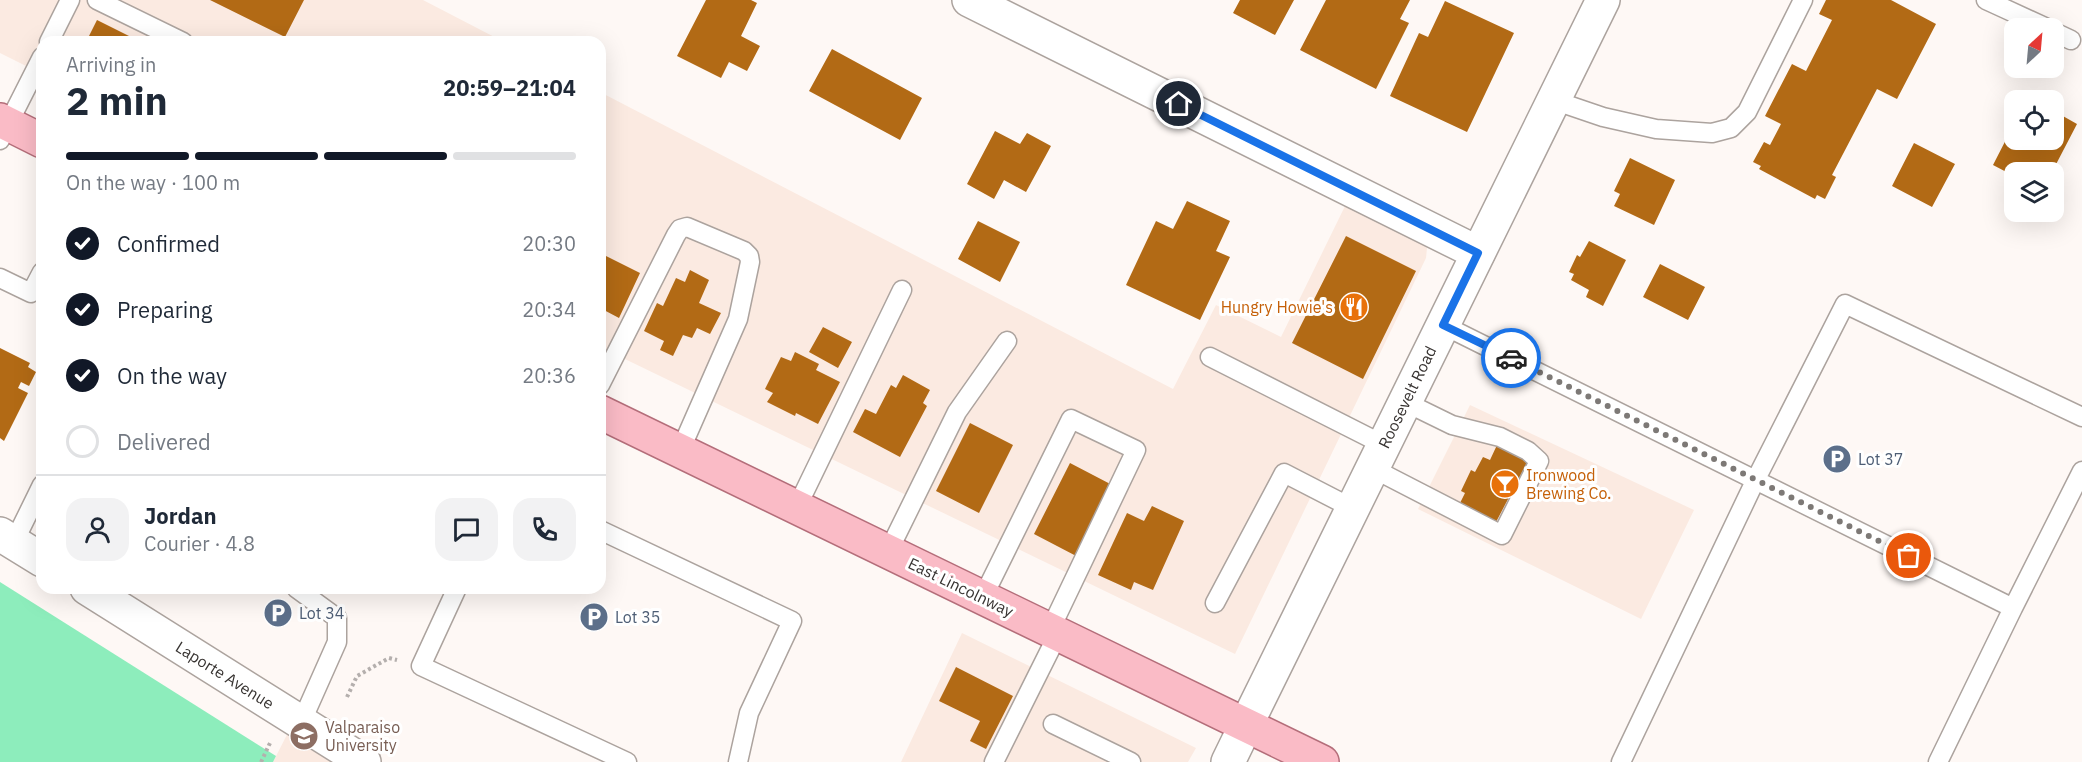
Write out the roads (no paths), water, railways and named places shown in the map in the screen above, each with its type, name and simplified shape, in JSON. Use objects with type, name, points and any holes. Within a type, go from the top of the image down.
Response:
[{"type":"main road","points":[[3,128],[36,139]]},
{"type":"main road","name":"East Lincolnway","points":[[606,415],[1322,762]]},
{"type":"street","points":[[969,0],[1478,253]]},
{"type":"street","name":"Roosevelt Road","points":[[1228,762],[1603,0]]},
{"type":"street","points":[[7,538],[36,556]]},
{"type":"street","name":"Laporte Avenue","points":[[97,594],[364,762]]},
{"type":"lane","points":[[53,36],[70,0]]},
{"type":"lane","points":[[97,0],[171,36]]},
{"type":"lane","points":[[1553,100],[1603,117],[1656,129],[1712,133],[1731,128],[1747,112],[1803,0]]},
{"type":"lane","points":[[1986,0],[2025,18]]},
{"type":"lane","points":[[2064,37],[2071,40]]},
{"type":"lane","points":[[3,128],[36,68]]},
{"type":"lane","points":[[606,373],[680,229],[687,227],[744,251],[749,256],[750,262],[738,319],[680,451]]},
{"type":"lane","points":[[0,278],[31,293],[36,283]]},
{"type":"lane","points":[[797,507],[902,290]]},
{"type":"lane","points":[[1621,762],[1756,479],[1845,304],[2082,417]]},
{"type":"lane","points":[[1443,325],[2013,608]]},
{"type":"lane","points":[[888,552],[957,412],[1007,341]]},
{"type":"lane","points":[[1210,357],[1378,456],[1502,535],[1539,461],[1528,452],[1500,437],[1452,425],[1405,402]]},
{"type":"lane","points":[[983,597],[1071,419],[1136,450],[994,762]]},
{"type":"lane","points":[[1938,762],[2082,471]]},
{"type":"lane","points":[[1215,603],[1284,473],[1353,508]]},
{"type":"lane","points":[[7,538],[36,494]]},
{"type":"lane","points":[[606,533],[792,621],[749,713],[738,762]]},
{"type":"lane","points":[[301,723],[337,642],[337,618],[304,594]]},
{"type":"lane","points":[[455,594],[421,666],[627,762]]},
{"type":"lane","points":[[1053,724],[1131,762]]},
{"type":"place","name":"Hungry Howie's","points":[[1354,307]]},
{"type":"place","name":"Lot 37","points":[[1837,459]]},
{"type":"place","name":"Ironwood Brewing Co.","points":[[1505,484]]},
{"type":"place","name":"Lot 34","points":[[278,613]]},
{"type":"place","name":"Lot 35","points":[[594,617]]},
{"type":"place","name":"Valparaiso University","points":[[304,736]]}]
